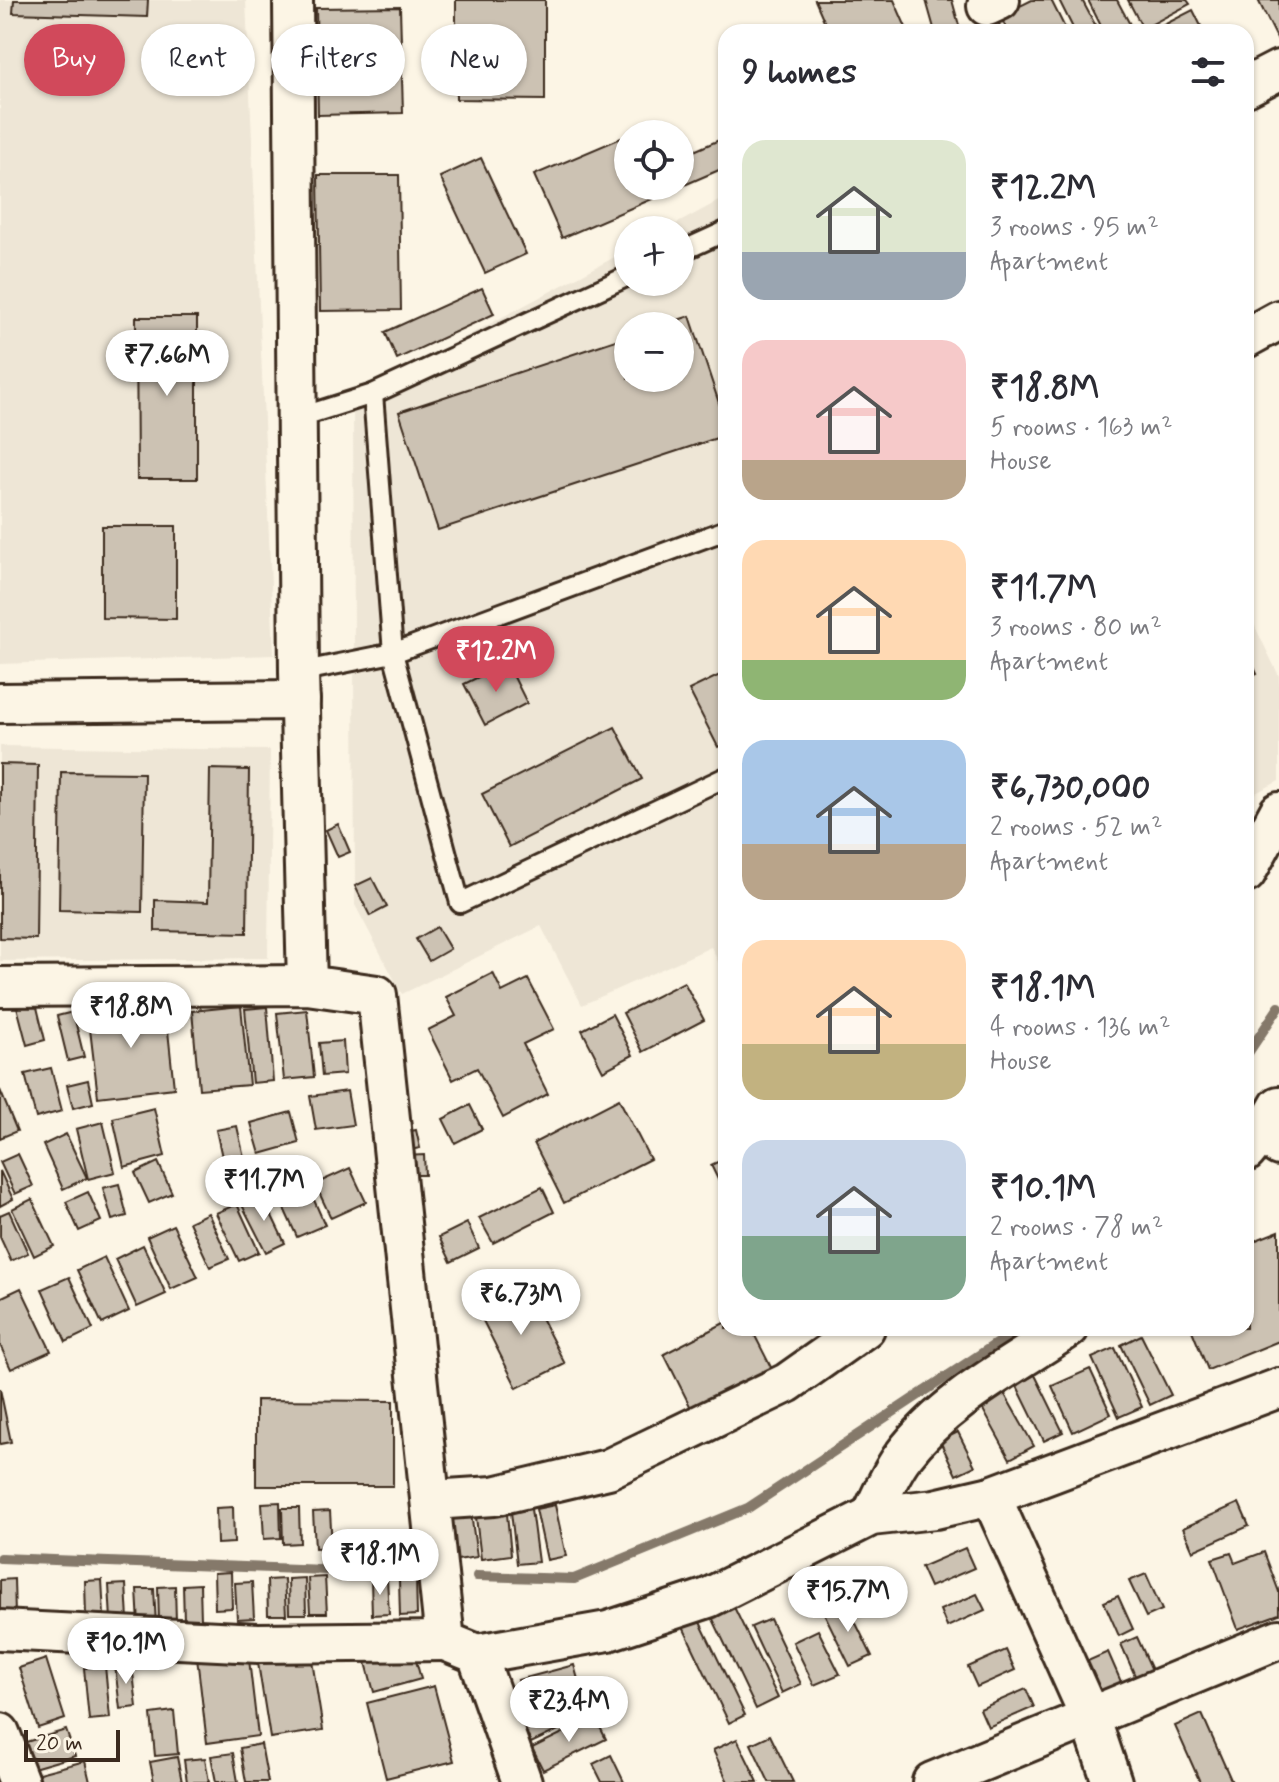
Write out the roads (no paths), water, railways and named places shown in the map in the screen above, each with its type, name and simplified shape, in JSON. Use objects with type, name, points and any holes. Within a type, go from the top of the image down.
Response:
[{"type":"street","points":[[293,0],[299,686],[307,985]]},
{"type":"street","points":[[1254,83],[1279,70]]},
{"type":"street","points":[[1254,334],[1279,320]]},
{"type":"street","points":[[0,703],[299,686]]},
{"type":"street","points":[[1254,858],[1279,812]]},
{"type":"street","points":[[0,987],[307,985],[377,995],[437,1554],[455,1634],[522,1782]]},
{"type":"street","points":[[1254,1145],[1276,1125]]},
{"type":"street","points":[[432,1500],[494,1496],[608,1469],[787,1383],[854,1336]]},
{"type":"street","points":[[871,1516],[902,1457],[926,1431],[969,1392],[1056,1336]]},
{"type":"street","points":[[0,1630],[258,1643],[608,1631],[708,1598],[871,1516],[935,1509],[991,1496],[1279,1388]]},
{"type":"street","points":[[991,1496],[1090,1717],[1112,1782]]},
{"type":"street","points":[[932,1782],[1279,1639]]},
{"type":"lane","points":[[694,246],[718,235]]},
{"type":"lane","points":[[297,418],[373,394],[614,282]]},
{"type":"lane","points":[[373,394],[393,653],[460,903],[718,781]]},
{"type":"lane","points":[[299,686],[718,533]]},
{"type":"waterway","points":[[1254,1044],[1279,1007]]},
{"type":"waterway","points":[[477,1576],[574,1579],[748,1508],[1008,1336]]},
{"type":"waterway","points":[[0,1558],[432,1574]]}]
